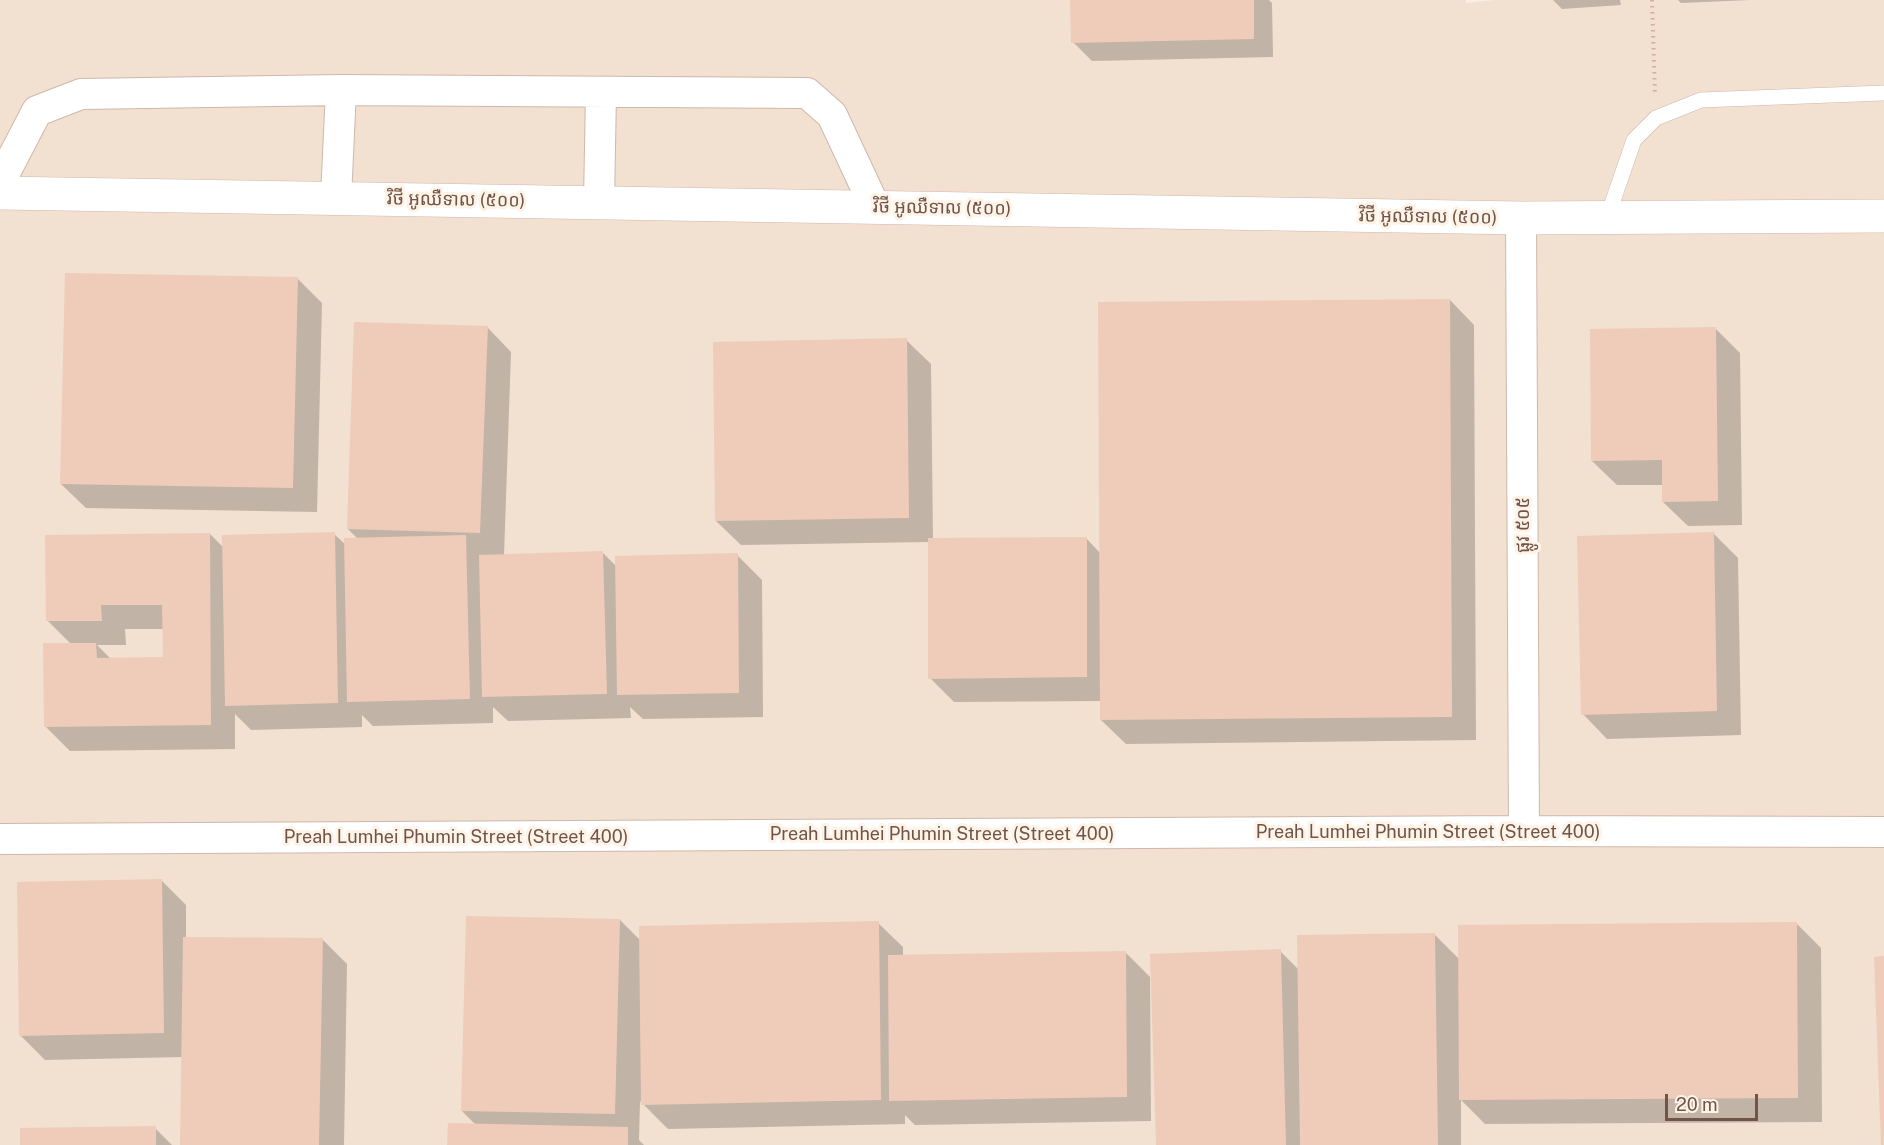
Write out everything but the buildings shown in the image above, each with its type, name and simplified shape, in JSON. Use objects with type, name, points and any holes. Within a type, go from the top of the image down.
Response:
[{"type":"street","points":[[336,198],[341,90]]},
{"type":"street","points":[[0,182],[37,111],[81,94],[341,90],[807,93],[832,114],[875,207]]},
{"type":"street","points":[[599,203],[601,92]]},
{"type":"street","name":"វិថី អូឈឺទាល (៥០០)","points":[[0,193],[1521,218],[1884,216]]},
{"type":"street","name":"ផ្លូវ ៥០៥","points":[[1521,218],[1524,831]]},
{"type":"street","name":"Preah Lumhei Phumin Street (Street 400)","points":[[0,839],[1524,831],[1884,832]]},
{"type":"lane","points":[[1607,218],[1634,140],[1656,118],[1701,100],[1884,93]]},
{"type":"path","points":[[1652,0],[1656,118]]},
{"type":"shaded area","points":[[0,0],[1466,0],[1466,3],[1494,0],[1884,0],[1884,1145],[0,1145]]}]
